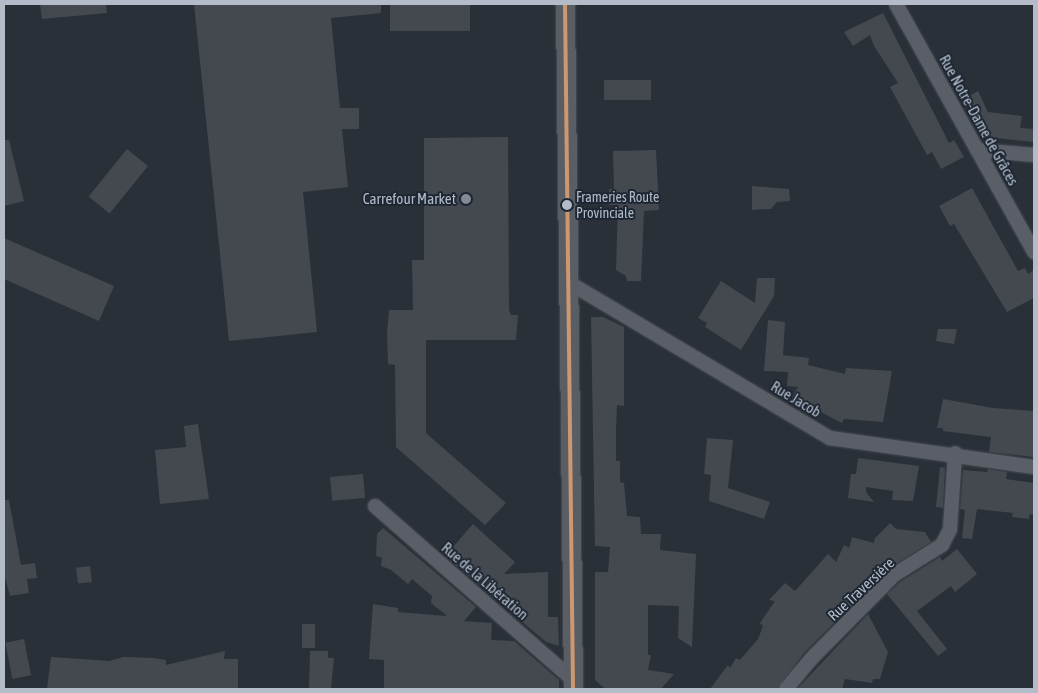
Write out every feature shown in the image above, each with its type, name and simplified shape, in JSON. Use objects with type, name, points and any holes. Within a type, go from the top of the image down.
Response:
[{"type":"main road","points":[[565,4],[573,685]]},
{"type":"street","name":"Rue Notre-Dame de Grâces","points":[[896,4],[1034,252]]},
{"type":"street","points":[[977,150],[1034,155]]},
{"type":"street","name":"Rue Jacob","points":[[568,282],[830,438],[955,453],[1034,467]]},
{"type":"street","name":"Rue Traversière","points":[[786,689],[812,659],[894,575],[942,545],[950,529],[955,453]]},
{"type":"street","name":"Rue de la Libération","points":[[375,506],[573,685]]},
{"type":"building","points":[[40,4],[106,4],[107,13],[42,19]]},
{"type":"building","points":[[194,4],[381,4],[381,13],[331,18],[340,108],[359,108],[359,129],[342,129],[348,187],[303,192],[317,332],[229,341]]},
{"type":"building","points":[[390,4],[470,4],[470,31],[390,31]]},
{"type":"building","points":[[883,13],[949,143],[954,140],[964,157],[941,169],[932,152],[927,155],[890,87],[898,83],[874,46],[870,35],[853,46],[844,32]]},
{"type":"building","points":[[604,80],[651,80],[651,100],[604,100]]},
{"type":"building","points":[[978,91],[988,112],[1022,116],[1020,128],[1034,129],[1034,142],[985,137],[964,99]]},
{"type":"building","points":[[508,137],[509,310],[511,315],[518,315],[516,340],[426,340],[426,433],[506,503],[485,525],[396,447],[395,365],[388,364],[387,332],[389,310],[413,310],[412,260],[424,260],[424,138]]},
{"type":"building","points":[[4,140],[9,140],[24,201],[4,206]]},
{"type":"building","points":[[127,149],[148,166],[110,213],[89,196]]},
{"type":"building","points":[[656,150],[659,210],[644,211],[641,281],[627,281],[626,276],[616,270],[618,205],[609,205],[609,189],[614,189],[613,151]]},
{"type":"building","points":[[752,186],[789,189],[790,201],[777,202],[771,209],[752,210]]},
{"type":"building","points":[[972,188],[1018,271],[1025,268],[1028,274],[1034,270],[1034,298],[1007,312],[954,224],[950,226],[939,206]]},
{"type":"building","points":[[4,238],[114,286],[99,321],[4,279]]},
{"type":"building","points":[[757,278],[775,278],[774,296],[741,350],[705,327],[707,323],[698,318],[721,281],[755,303]]},
{"type":"building","points":[[591,317],[603,317],[624,327],[624,406],[617,405],[616,461],[620,461],[620,482],[624,483],[627,516],[640,517],[641,534],[661,534],[660,550],[696,554],[692,647],[678,638],[679,606],[648,605],[648,655],[651,655],[648,670],[674,674],[661,689],[605,689],[595,680],[595,572],[608,572],[610,547],[595,546]]},
{"type":"building","points":[[768,320],[785,322],[783,355],[809,358],[808,365],[845,374],[846,368],[892,371],[883,422],[844,419],[842,423],[792,397],[798,387],[787,386],[788,372],[764,371]]},
{"type":"building","points":[[938,329],[957,329],[954,344],[936,341]]},
{"type":"building","points":[[943,399],[993,408],[1034,411],[1034,457],[989,452],[991,437],[943,431],[943,428],[937,428]]},
{"type":"building","points":[[198,424],[209,499],[160,504],[155,450],[186,447],[184,426]]},
{"type":"building","points":[[707,438],[733,440],[728,488],[770,502],[764,519],[709,501],[711,475],[704,474]]},
{"type":"building","points":[[858,458],[919,466],[913,501],[892,500],[893,491],[866,487],[866,492],[874,502],[848,498],[851,474],[856,474]]},
{"type":"building","points":[[940,467],[945,468],[943,508],[936,507]]},
{"type":"building","points":[[988,469],[1007,472],[1006,479],[1034,483],[1034,515],[1030,514],[1029,519],[1012,517],[1013,513],[977,509],[972,539],[962,538],[965,510],[960,509],[963,470],[987,472]]},
{"type":"building","points":[[363,474],[365,498],[332,501],[330,477]]},
{"type":"building","points":[[4,500],[9,500],[21,565],[35,563],[37,578],[27,579],[29,593],[10,596],[4,574]]},
{"type":"building","points":[[890,523],[896,529],[925,532],[931,542],[888,569],[804,653],[777,689],[710,689],[728,665],[730,668],[736,658],[740,660],[758,639],[763,626],[760,623],[775,601],[769,600],[785,583],[795,591],[828,554],[836,562],[844,545],[849,548],[852,537],[874,543],[875,538]]},
{"type":"building","points":[[473,524],[515,562],[504,574],[548,572],[548,617],[558,617],[559,646],[546,642],[445,556]]},
{"type":"building","points":[[383,528],[476,607],[464,621],[492,623],[491,640],[514,641],[559,680],[559,689],[384,689],[384,660],[369,659],[373,604],[398,608],[398,612],[447,616],[431,603],[432,596],[412,579],[408,584],[391,570],[381,566],[382,558],[376,556],[377,534]]},
{"type":"building","points":[[957,549],[977,574],[955,592],[951,586],[917,611],[947,649],[938,656],[887,594],[900,582],[940,557],[942,561]]},
{"type":"building","points":[[90,566],[92,582],[78,584],[76,568]]},
{"type":"building","points":[[868,614],[888,652],[880,679],[873,679],[872,683],[845,679],[842,689],[797,689]]},
{"type":"building","points":[[302,624],[315,624],[315,648],[302,648]]},
{"type":"building","points":[[24,639],[31,675],[12,679],[5,643]]},
{"type":"building","points":[[225,651],[224,659],[238,659],[238,689],[47,689],[51,657],[109,661],[124,657],[153,658],[166,660],[166,665]]},
{"type":"building","points":[[310,651],[328,651],[328,658],[334,658],[331,689],[309,688]]},
{"type":"transit line","points":[[565,4],[573,689]]},
{"type":"place","name":"Carrefour Market","points":[[466,199]]},
{"type":"place","name":"Frameries Route Provinciale","points":[[567,205]]}]
